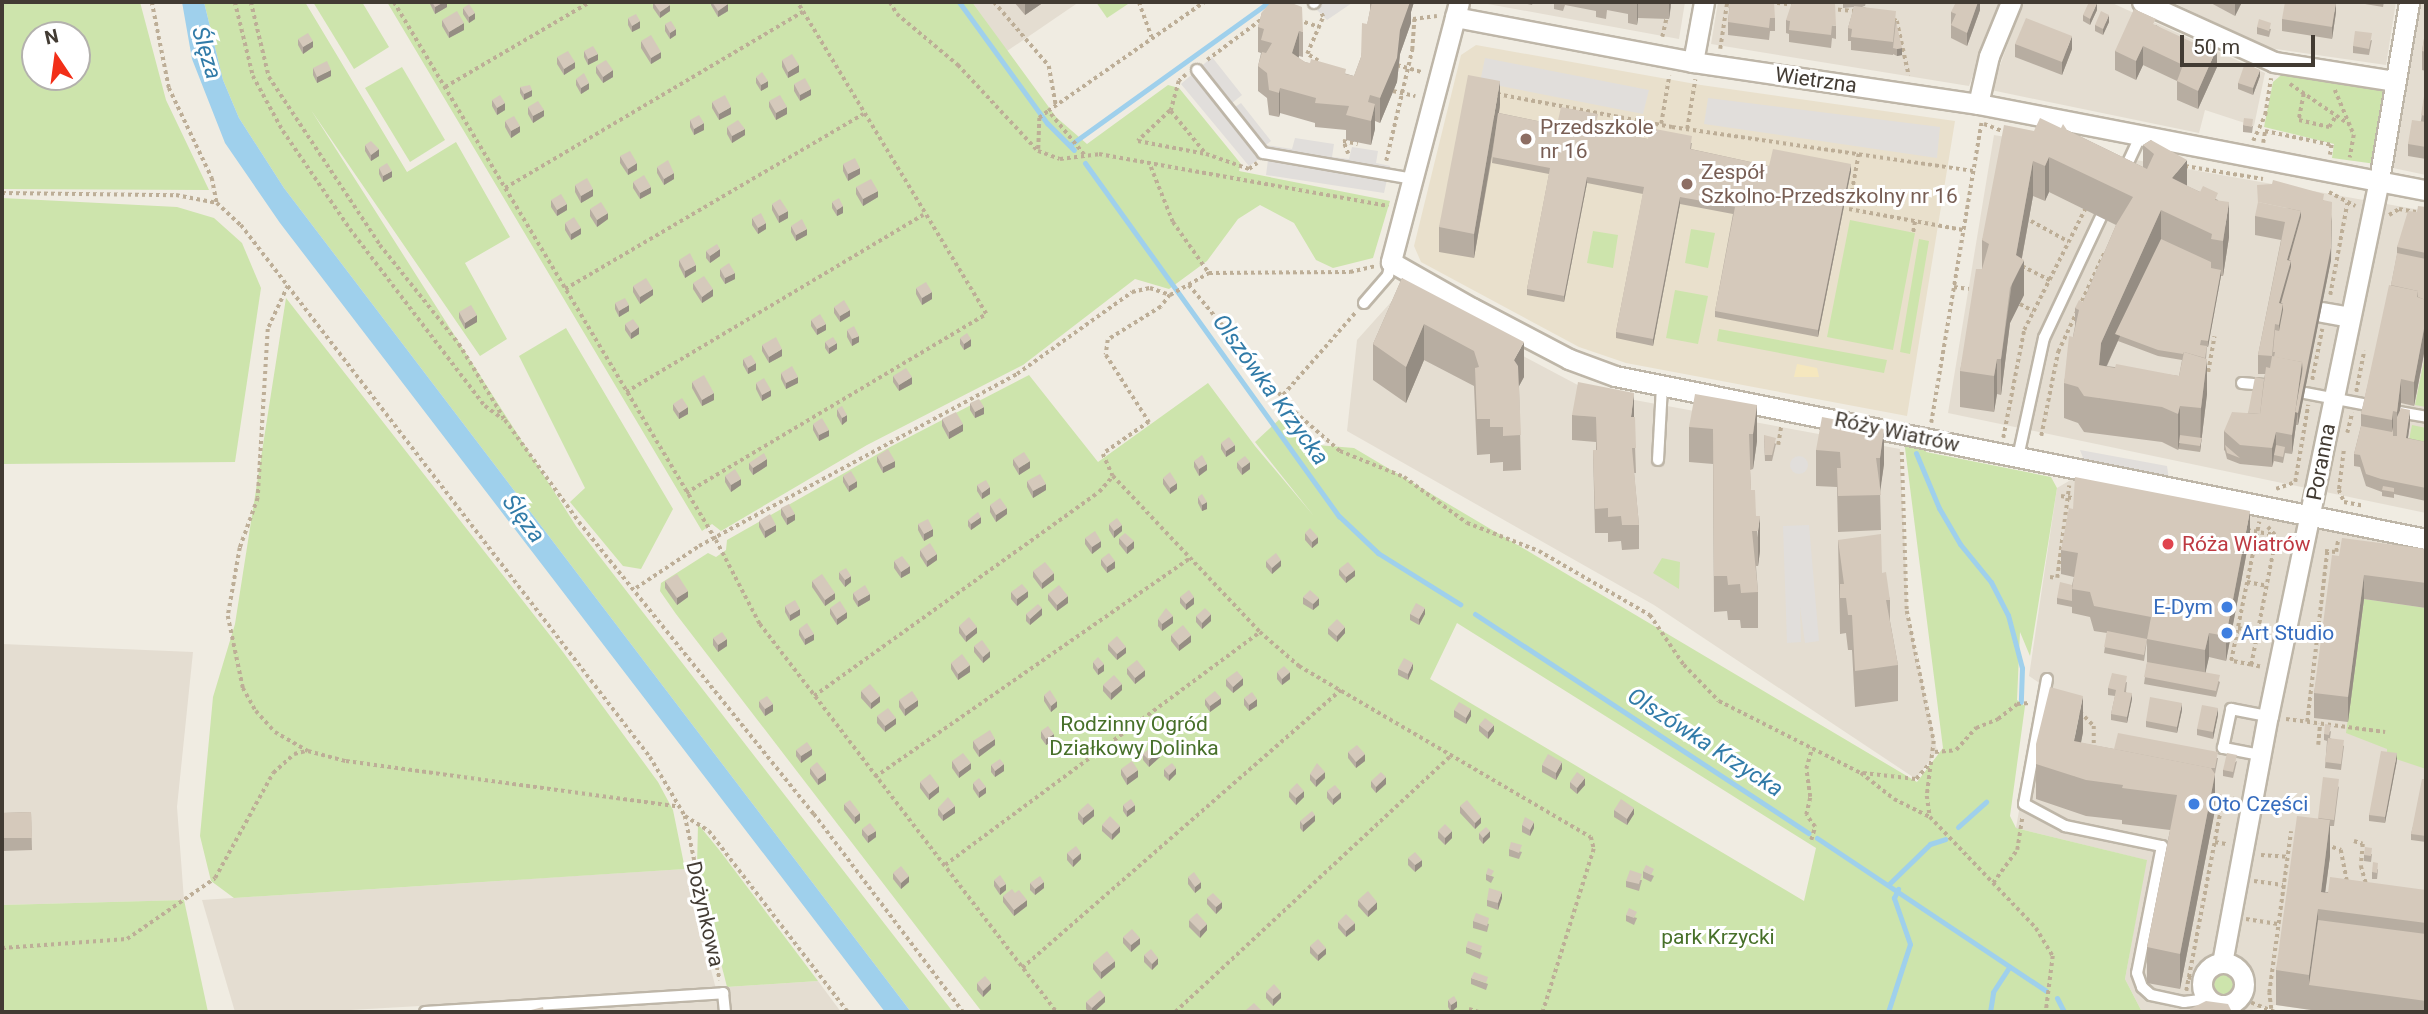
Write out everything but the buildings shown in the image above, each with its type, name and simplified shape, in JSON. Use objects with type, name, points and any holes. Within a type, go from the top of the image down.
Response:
[{"type":"street","points":[[1690,74],[1704,2]]},
{"type":"street","points":[[1978,115],[1989,56],[2011,2]]},
{"type":"street","points":[[2142,2],[2255,56],[2396,81]]},
{"type":"street","name":"Poranna","points":[[2222,963],[2277,670],[2373,212],[2409,2]]},
{"type":"street","points":[[1391,262],[1452,11]]},
{"type":"street","name":"Wietrzna","points":[[1452,11],[1690,74],[2140,136],[2254,155],[2426,190]]},
{"type":"street","name":"Róży Wiatrów","points":[[1391,262],[1575,363],[1662,385],[2426,539]]},
{"type":"street","points":[[2325,312],[2350,317]]},
{"type":"street","points":[[2222,963],[2241,973],[2244,985],[2235,1004],[2216,1005],[2199,986],[2207,970],[2222,963]]},
{"type":"lane","points":[[1196,69],[1263,153],[1413,179]]},
{"type":"lane","points":[[2120,178],[2140,136]]},
{"type":"lane","points":[[2018,457],[2044,338],[2101,217]]},
{"type":"lane","points":[[1364,303],[1388,275],[1391,262]]},
{"type":"lane","points":[[2242,383],[2269,385]]},
{"type":"lane","points":[[1658,460],[1662,385]]},
{"type":"lane","points":[[2307,393],[2368,405]]},
{"type":"lane","points":[[2399,412],[2426,417]]},
{"type":"lane","points":[[2048,679],[2024,804],[2065,825],[2162,846],[2137,972],[2142,986],[2151,995],[2184,1002],[2199,986]]},
{"type":"lane","points":[[2260,755],[2223,748],[2231,709],[2268,716]]},
{"type":"lane","points":[[425,1012],[723,993]]},
{"type":"lane","name":"Dożynkowa","points":[[723,993],[725,1012]]},
{"type":"path","points":[[152,2],[159,57],[169,89],[212,178],[217,203]]},
{"type":"path","points":[[235,2],[253,76],[283,131],[350,229],[468,384],[485,406],[505,420]]},
{"type":"path","points":[[251,2],[269,77],[299,129],[380,245],[459,344],[505,420],[579,522],[636,588],[963,1012]]},
{"type":"path","points":[[394,2],[716,540],[761,624],[875,777],[1057,1012]]},
{"type":"path","points":[[445,87],[590,2]]},
{"type":"path","points":[[686,493],[986,314],[923,215],[797,2]]},
{"type":"path","points":[[890,2],[897,14],[958,65],[1038,151],[1060,159],[1099,154],[1152,167],[1405,209]]},
{"type":"path","points":[[994,2],[1049,66],[1056,105]]},
{"type":"path","points":[[1139,2],[1152,37]]},
{"type":"path","points":[[1038,151],[1039,118],[1204,2]]},
{"type":"path","points":[[1315,2],[1324,17],[1307,54],[1328,68]]},
{"type":"path","points":[[1719,55],[1727,2]]},
{"type":"path","points":[[1769,2],[1802,6]]},
{"type":"path","points":[[1826,8],[1864,12]]},
{"type":"path","points":[[1408,19],[1452,11]]},
{"type":"path","points":[[505,188],[803,12]]},
{"type":"path","points":[[1196,69],[1272,12]]},
{"type":"path","points":[[1887,17],[1897,21],[1909,76]]},
{"type":"path","points":[[1296,19],[1319,27]]},
{"type":"path","points":[[1384,173],[1402,94],[1411,69],[1414,19]]},
{"type":"path","points":[[1661,44],[1666,19]]},
{"type":"path","points":[[1304,66],[1310,57]]},
{"type":"path","points":[[1397,65],[1411,69]]},
{"type":"path","points":[[2329,69],[2352,126],[2349,163]]},
{"type":"path","points":[[2254,155],[2252,144],[2265,115],[2272,70],[2352,126]]},
{"type":"path","points":[[1687,129],[1690,74],[1707,82]]},
{"type":"path","points":[[1661,75],[1671,76],[1661,124]]},
{"type":"path","points":[[1177,88],[1171,111],[1138,141],[1206,154],[1240,166]]},
{"type":"path","points":[[1393,91],[1411,96]]},
{"type":"path","points":[[1490,92],[1687,129],[1973,171]]},
{"type":"path","points":[[2304,94],[2299,120],[2329,127],[2336,116]]},
{"type":"path","points":[[1171,111],[1206,154]]},
{"type":"path","points":[[1047,112],[1084,156]]},
{"type":"path","points":[[565,289],[863,114]]},
{"type":"path","points":[[1978,115],[1992,130],[2015,134]]},
{"type":"path","points":[[1931,425],[1973,171],[1978,115]]},
{"type":"path","points":[[1346,167],[1348,149],[1343,141],[1358,144]]},
{"type":"path","points":[[1858,154],[1849,209],[1964,230]]},
{"type":"path","points":[[2177,165],[2267,180]]},
{"type":"path","points":[[1152,167],[1173,222],[1209,273]]},
{"type":"path","points":[[2316,189],[2340,194],[2347,204],[2373,212],[2392,215],[2399,209],[2426,214]]},
{"type":"path","points":[[2,193],[176,195],[217,203],[242,225],[607,699],[685,816],[709,831],[848,1012]]},
{"type":"path","points":[[2295,482],[2307,393],[2347,204]]},
{"type":"path","points":[[2004,430],[2024,330],[2085,209]]},
{"type":"path","points":[[626,392],[923,215]]},
{"type":"path","points":[[1913,232],[1915,221]]},
{"type":"path","points":[[2031,221],[2069,242]]},
{"type":"path","points":[[2040,436],[2058,352],[2109,244]]},
{"type":"path","points":[[1391,262],[1350,272],[1209,273],[1172,294],[1161,307],[1108,341],[1106,355],[1149,422],[1104,457],[1113,476],[1260,632],[1299,666],[1591,837],[1591,859],[1543,1012]]},
{"type":"path","points":[[2022,266],[2051,281]]},
{"type":"path","points":[[1189,285],[1316,433],[1340,451],[1404,477],[1467,523],[1539,551],[1650,615],[1684,665],[1719,701],[1861,773],[1894,799],[1930,817],[2036,928],[2053,956],[2046,1012]]},
{"type":"path","points":[[288,286],[268,329],[258,498],[240,548],[228,616],[243,688],[256,711],[275,732],[308,751],[396,770],[680,807]]},
{"type":"path","points":[[1954,287],[1969,289]]},
{"type":"path","points":[[636,588],[716,540],[1017,374],[1132,292],[1150,288],[1172,294]]},
{"type":"path","points":[[1283,395],[1364,303]]},
{"type":"path","points":[[2020,304],[2033,310]]},
{"type":"path","points":[[2208,372],[2214,337]]},
{"type":"path","points":[[1778,445],[1782,420]]},
{"type":"path","points":[[1902,443],[1900,523],[1907,611],[1934,752],[1930,763],[1930,817]]},
{"type":"path","points":[[814,696],[1100,492],[1113,476]]},
{"type":"path","points":[[2050,577],[2057,578],[2070,482]]},
{"type":"path","points":[[2268,492],[2295,482],[2339,490]]},
{"type":"path","points":[[2061,496],[2092,501]]},
{"type":"path","points":[[2244,530],[2276,536],[2251,666]]},
{"type":"path","points":[[2336,552],[2339,530]]},
{"type":"path","points":[[2257,532],[2231,662],[2277,670]]},
{"type":"path","points":[[2274,545],[2282,546]]},
{"type":"path","points":[[2319,550],[2346,553]]},
{"type":"path","points":[[2307,722],[2327,551]]},
{"type":"path","points":[[875,777],[1190,558]]},
{"type":"path","points":[[2246,582],[2267,586]]},
{"type":"path","points":[[2238,628],[2258,632]]},
{"type":"path","points":[[944,865],[1260,632]]},
{"type":"path","points":[[1022,968],[1341,690]]},
{"type":"path","points":[[1934,752],[1964,745],[1976,728],[2022,705]]},
{"type":"path","points":[[2072,706],[2094,726],[2093,759]]},
{"type":"path","points":[[2268,716],[2385,732]]},
{"type":"path","points":[[2318,745],[2320,724]]},
{"type":"path","points":[[1811,840],[1815,827],[1806,815],[1810,797],[1806,769],[1812,748]]},
{"type":"path","points":[[2,948],[127,939],[215,878],[273,774],[295,754],[308,751]]},
{"type":"path","points":[[1175,1012],[1452,755]]},
{"type":"path","points":[[1861,773],[1916,779],[1930,763]]},
{"type":"path","points":[[2184,1002],[2199,986],[2223,797],[2210,794]]},
{"type":"path","points":[[1993,883],[2017,850],[2024,804]]},
{"type":"path","name":"Dożynkowa","points":[[685,816],[691,864],[723,993]]},
{"type":"path","points":[[2235,1004],[2273,1010],[2278,924],[2291,831]]},
{"type":"path","points":[[2289,840],[2303,842]]},
{"type":"path","points":[[2354,841],[2363,844],[2361,866],[2371,890]]},
{"type":"path","points":[[2316,844],[2341,850],[2351,892]]},
{"type":"path","points":[[2237,879],[2283,886]]},
{"type":"path","points":[[2229,916],[2278,924]]},
{"type":"path","points":[[1469,1009],[1479,1012]]},
{"type":"shaded area","points":[[972,2],[1079,2],[1007,51]]},
{"type":"shaded area","points":[[1309,2],[1351,2],[1352,3],[1327,20]]},
{"type":"shaded area","points":[[1477,2],[1685,2],[1679,39]]},
{"type":"shaded area","points":[[1718,2],[2000,2],[1969,86],[1711,44]]},
{"type":"shaded area","points":[[2023,2],[2110,2],[2265,73],[2254,126],[2205,110],[2199,133],[1991,90]]},
{"type":"shaded area","points":[[2172,2],[2396,2],[2386,65],[2269,48]]},
{"type":"shaded area","points":[[2420,2],[2426,2],[2426,175],[2393,168]]},
{"type":"shaded area","name":"Zespół Szkolno-Przedszkolny nr 16","points":[[1476,45],[1701,85],[1955,121],[1907,416],[1626,363],[1579,347],[1421,262],[1414,246],[1461,55]]},
{"type":"shaded area","points":[[1212,57],[1242,95],[1232,103],[1235,107],[1241,103],[1271,141],[1266,145],[1292,149],[1295,138],[1334,144],[1332,157],[1349,159],[1352,147],[1378,151],[1376,163],[1390,166],[1384,193],[1266,175],[1268,160],[1259,159],[1249,166],[1181,84]]},
{"type":"shaded area","points":[[1485,58],[1649,90],[1643,114],[1480,82]]},
{"type":"shaded area","points":[[1708,98],[1940,127],[1937,158],[1704,124]]},
{"type":"shaded area","points":[[1994,135],[2426,211],[2426,513],[1948,413]]},
{"type":"shaded area","points":[[1408,295],[1591,392],[1900,449],[1908,615],[1937,751],[1916,779],[1654,605],[1347,431],[1357,340],[1392,301]]},
{"type":"shaded area","points":[[2080,450],[2167,466],[2169,479],[2085,463]]},
{"type":"shaded area","points":[[1799,456],[1805,459],[1808,465],[1805,471],[1799,474],[1793,471],[1790,465],[1793,459]]},
{"type":"shaded area","points":[[2074,478],[2426,547],[2426,1012],[2326,1012],[2276,1005],[2242,1012],[2142,1012],[2125,979],[2146,860],[2016,828],[2041,684],[2029,676],[2057,488]]},
{"type":"shaded area","points":[[1809,525],[1819,641],[1805,643],[1800,607],[1801,642],[1787,643],[1783,526]]},
{"type":"shaded area","points":[[2,644],[193,652],[177,807],[184,900],[2,905]]},
{"type":"shaded area","points":[[685,869],[716,989],[316,1012],[235,1012],[202,900]]},
{"type":"shaded area","points":[[818,981],[841,1012],[730,1012],[727,987]]},
{"type":"shaded area","points":[[717,1001],[719,1012],[526,1012]]},
{"type":"green space","points":[[2,2],[140,2],[166,100],[209,190],[2,189]]},
{"type":"green space","points":[[204,2],[305,2],[407,172],[456,142],[510,237],[465,263],[507,339],[480,356],[311,110],[576,526],[953,1012],[911,1012],[284,188],[239,118],[223,80]]},
{"type":"green space","points":[[313,2],[362,2],[389,47],[354,69]]},
{"type":"green space","points":[[387,2],[972,2],[1056,117],[1087,144],[1168,85],[1179,88],[1241,164],[1239,171],[1390,201],[1373,258],[1333,268],[1316,260],[1294,223],[1260,205],[1238,219],[1207,261],[1169,289],[1135,279],[1023,365],[867,445],[721,531],[712,524],[702,531]]},
{"type":"green space","points":[[1096,2],[1131,2],[1107,18]]},
{"type":"green space","points":[[402,67],[445,140],[410,162],[365,88]]},
{"type":"green space","points":[[2286,71],[2385,89],[2376,164],[2332,158],[2334,144],[2264,127],[2273,82]]},
{"type":"green space","points":[[2,198],[177,207],[214,218],[242,243],[261,288],[235,462],[2,464]]},
{"type":"green space","points":[[1850,220],[1915,233],[1893,350],[1827,337]]},
{"type":"green space","points":[[1691,229],[1715,233],[1708,268],[1685,263]]},
{"type":"green space","points":[[1593,231],[1618,235],[1613,268],[1587,263]]},
{"type":"green space","points":[[1919,239],[1929,241],[1910,354],[1900,352]]},
{"type":"green space","points":[[1675,290],[1708,296],[1698,344],[1666,338]]},
{"type":"green space","points":[[286,298],[563,652],[658,782],[673,810],[685,869],[234,898],[211,881],[200,836],[213,697],[235,624]]},
{"type":"green space","points":[[566,328],[673,509],[641,569],[623,566],[570,502],[585,488],[519,356]]},
{"type":"green space","points":[[1719,329],[1887,360],[1884,373],[1717,341]]},
{"type":"green space","points":[[2426,351],[2426,407],[2415,405]]},
{"type":"green space","name":"Rodzinny Ogród Działkowy Dolinka","points":[[1029,375],[1098,462],[1208,383],[1255,446],[1313,515],[1255,442],[1283,416],[1317,445],[1354,448],[1917,782],[1943,748],[1904,440],[1925,446],[1926,452],[2051,477],[2057,488],[2030,656],[2020,632],[2017,700],[2025,706],[2010,816],[2016,828],[2147,860],[2125,979],[2142,1012],[982,1012],[660,591],[661,583],[708,553],[716,557],[726,550],[727,540],[890,447]],"holes":[[[1457,623],[1816,848],[1804,901],[1430,679]]]},
{"type":"green space","points":[[2412,425],[2426,428],[2426,455],[2407,450]]},
{"type":"green space","points":[[1662,558],[1680,562],[1679,589],[1653,573]]},
{"type":"green space","points":[[2364,599],[2426,608],[2426,769],[2387,756],[2387,749],[2346,733]]},
{"type":"green space","points":[[698,824],[818,981],[727,987],[697,868]]},
{"type":"green space","points":[[184,900],[208,1012],[2,1012],[2,905]]},
{"type":"green space","points":[[2223,971],[2233,975],[2237,985],[2233,995],[2223,999],[2213,995],[2209,985],[2213,975]]},
{"type":"sand","points":[[1797,364],[1817,368],[1819,377],[1794,377]]},
{"type":"water","name":"Ślęza","points":[[182,2],[204,2],[223,80],[239,118],[284,188],[911,1012],[885,1012],[280,223],[225,143],[192,59]]},
{"type":"waterway","name":"Olszówka Krzycka","points":[[959,2],[1047,123],[1074,150]]},
{"type":"waterway","points":[[1070,145],[1269,2]]},
{"type":"waterway","name":"Olszówka Krzycka","points":[[1085,163],[1339,516],[1378,553],[1460,604]]},
{"type":"waterway","points":[[1916,453],[1939,508],[1960,544],[1991,582],[2008,615],[2022,668],[2021,702]]},
{"type":"waterway","name":"Olszówka Krzycka","points":[[1475,614],[1809,833]]},
{"type":"waterway","points":[[1958,827],[1986,802]]},
{"type":"waterway","name":"Olszówka Krzycka","points":[[1817,838],[2046,991]]},
{"type":"waterway","points":[[1889,884],[1930,844],[1945,839]]},
{"type":"waterway","points":[[1888,1012],[1910,944],[1894,898],[1898,889]]},
{"type":"waterway","points":[[1990,1012],[1993,992],[2009,967]]},
{"type":"waterway","name":"Olszówka Krzycka","points":[[2057,998],[2064,1012]]},
{"type":"place","name":"Przedszkole nr 16","points":[[1526,139]]},
{"type":"place","name":"Zespół Szkolno-Przedszkolny nr 16","points":[[1687,184]]},
{"type":"place","name":"Róża Wiatrów","points":[[2168,544]]},
{"type":"place","name":"E-Dym","points":[[2227,607]]},
{"type":"place","name":"Art Studio","points":[[2227,633]]},
{"type":"place","name":"Oto Części","points":[[2194,804]]},
{"type":"park label","name":"park Krzycki","points":[[1718,937]]}]
